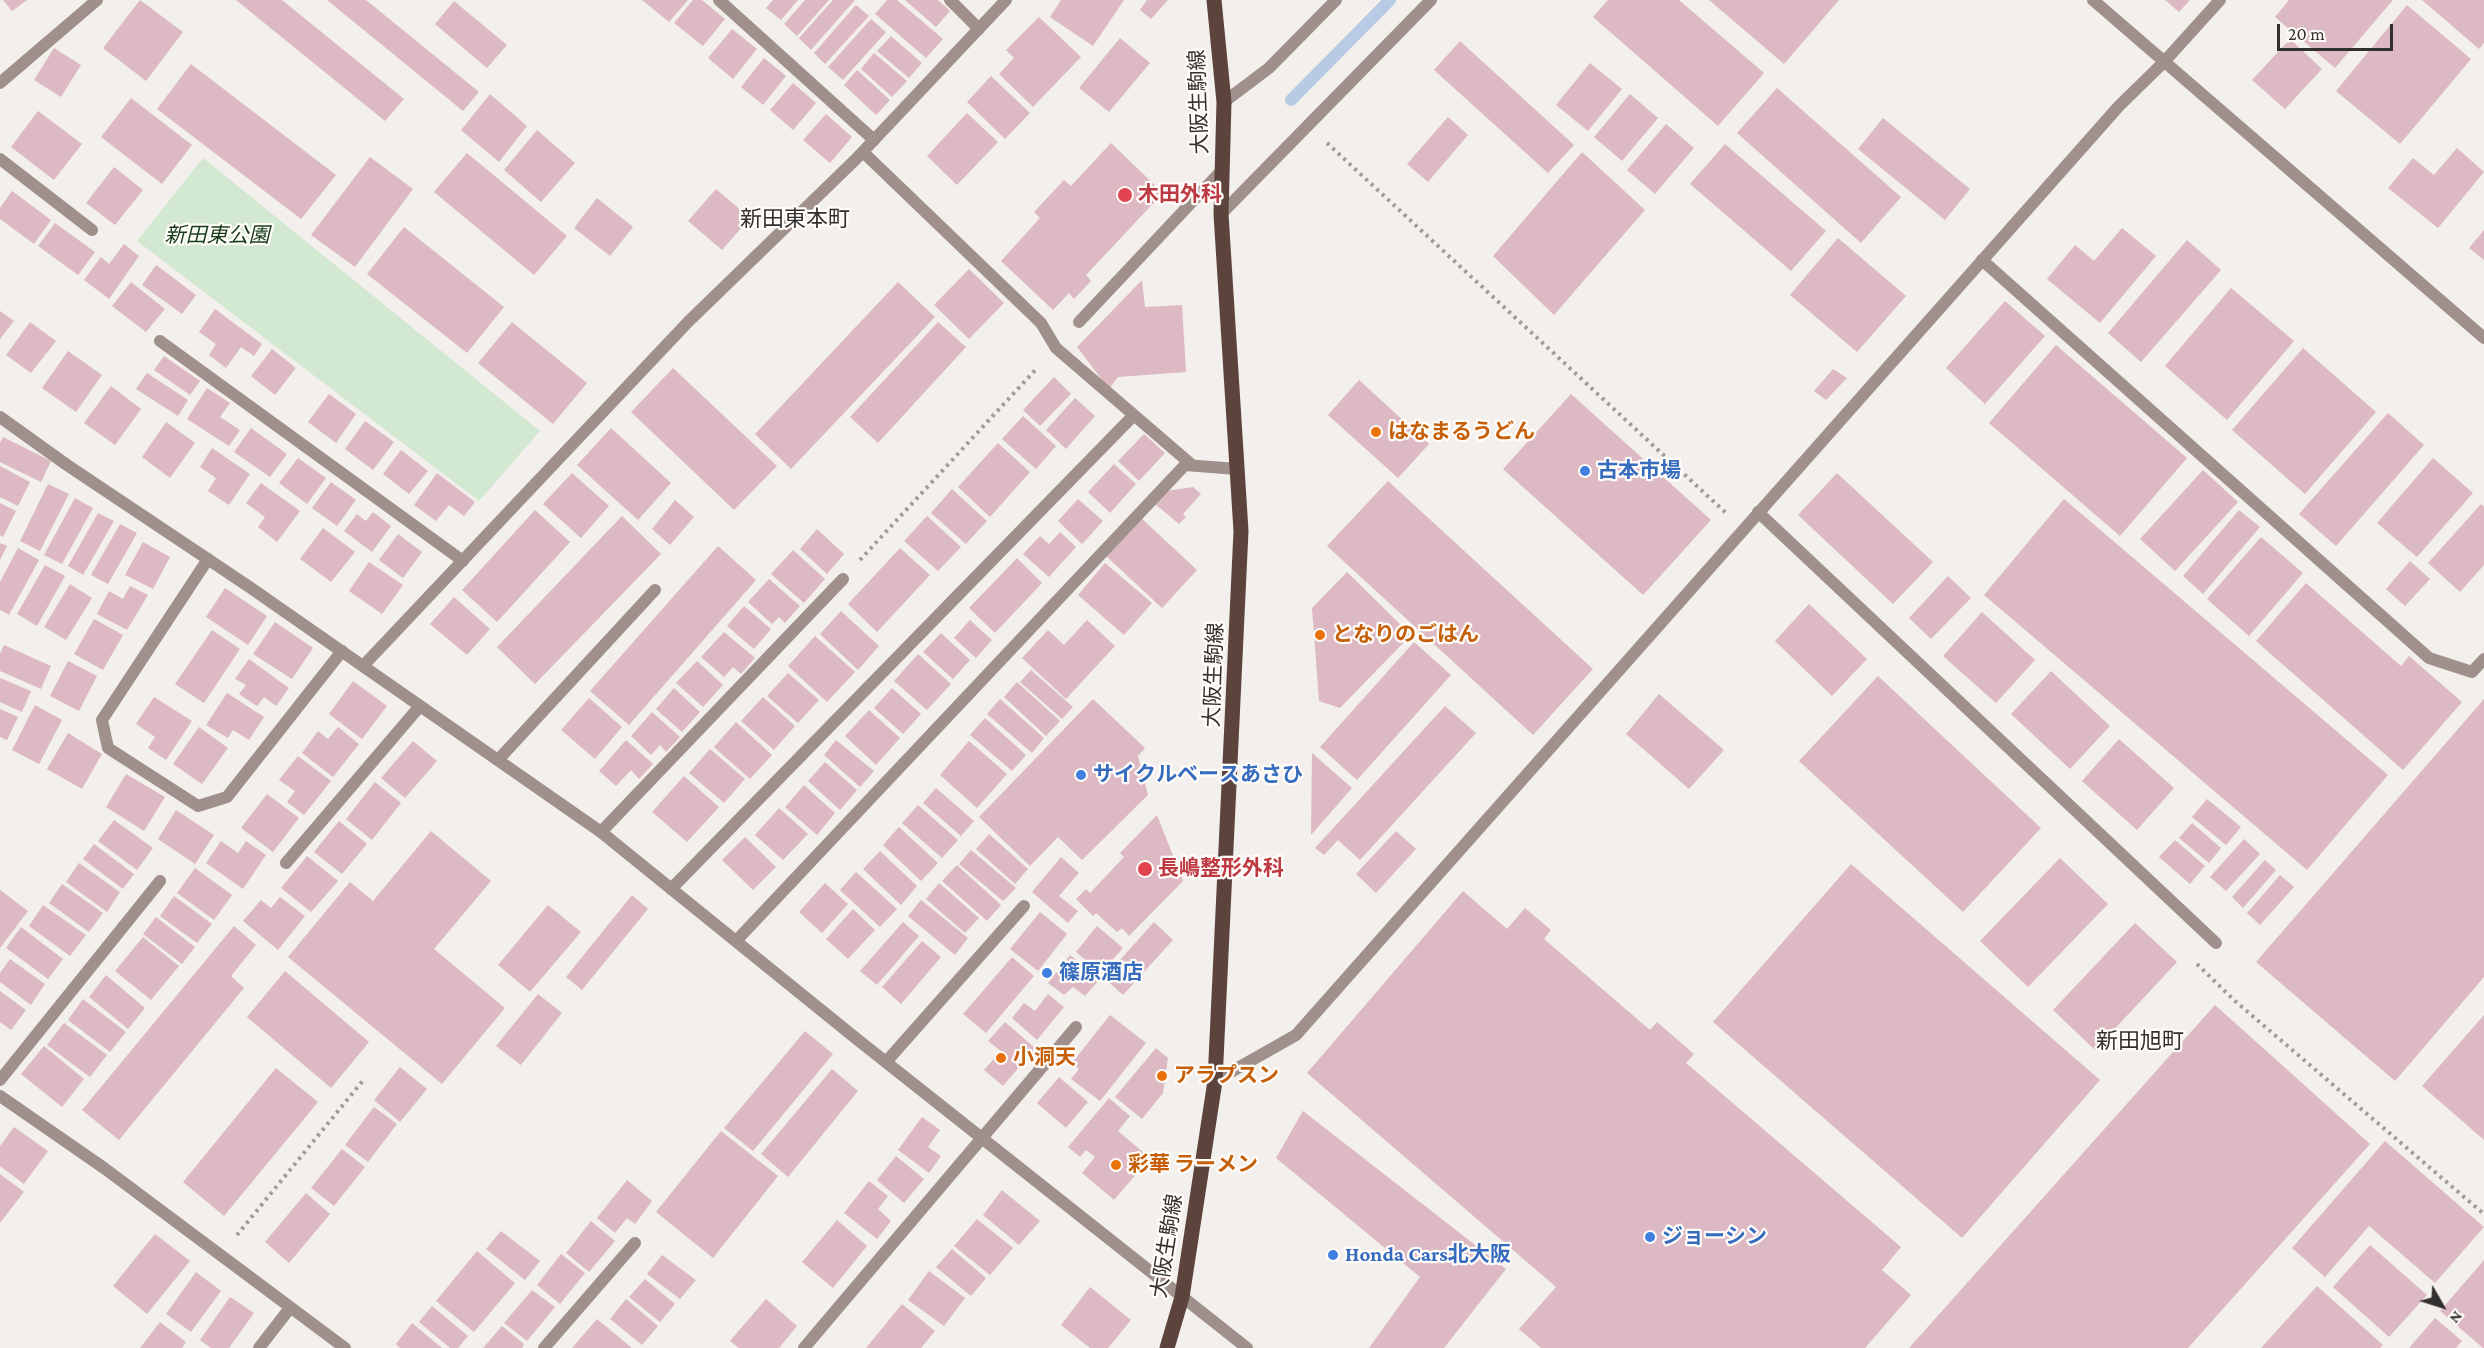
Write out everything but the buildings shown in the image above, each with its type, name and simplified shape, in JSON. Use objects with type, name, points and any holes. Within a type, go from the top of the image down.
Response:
[{"type":"main road","name":"大阪生駒線","points":[[1167,1348],[1182,1297],[1215,1081],[1241,531],[1221,214],[1224,102],[1214,0]]},
{"type":"street","points":[[0,83],[84,4],[98,0]]},
{"type":"street","points":[[719,0],[874,140]]},
{"type":"street","points":[[950,0],[979,29]]},
{"type":"street","points":[[363,666],[688,322],[863,152],[1006,0]]},
{"type":"street","points":[[1224,102],[1269,68],[1336,0]]},
{"type":"street","points":[[1221,214],[1431,0]]},
{"type":"street","points":[[2093,0],[2484,338]]},
{"type":"street","points":[[1215,1081],[1296,1035],[2118,106],[2164,62],[2220,0]]},
{"type":"street","points":[[863,152],[1041,322],[1056,348],[1192,465]]},
{"type":"street","points":[[0,159],[92,230]]},
{"type":"street","points":[[1079,322],[1223,169]]},
{"type":"street","points":[[1982,260],[2429,658],[2472,672],[2484,659]]},
{"type":"street","points":[[160,341],[463,561]]},
{"type":"street","points":[[671,889],[1133,416]]},
{"type":"street","points":[[0,417],[601,832],[981,1138],[1247,1348]]},
{"type":"street","points":[[736,941],[1185,465],[1237,469]]},
{"type":"street","points":[[1758,512],[2216,943]]},
{"type":"street","points":[[208,559],[102,720],[108,748],[198,806],[227,797],[342,651]]},
{"type":"street","points":[[601,832],[843,579]]},
{"type":"street","points":[[498,760],[655,590]]},
{"type":"street","points":[[286,863],[420,706]]},
{"type":"street","points":[[0,1080],[160,881]]},
{"type":"street","points":[[886,1062],[1024,906]]},
{"type":"street","points":[[804,1348],[1076,1027]]},
{"type":"street","points":[[0,1096],[104,1168],[345,1348]]},
{"type":"street","points":[[544,1348],[635,1243]]},
{"type":"street","points":[[259,1348],[290,1308]]},
{"type":"street","points":[[812,1338],[822,1348]]},
{"type":"path","points":[[1309,126],[1730,518]]},
{"type":"path","points":[[843,579],[1056,348]]},
{"type":"path","points":[[221,1256],[365,1077]]},
{"type":"green space","name":"新田東公園","points":[[203,158],[540,431],[479,501],[137,241]]},
{"type":"waterway","points":[[1291,100],[1390,0]]},
{"type":"place","name":"木田外科","points":[[1125,195]]},
{"type":"place","name":"はなまるうどん","points":[[1376,432]]},
{"type":"place","name":"古本市場","points":[[1585,471]]},
{"type":"place","name":"となりのごはん","points":[[1320,635]]},
{"type":"place","name":"サイクルベースあさひ","points":[[1081,775]]},
{"type":"place","name":"長嶋整形外科","points":[[1145,869]]},
{"type":"place","name":"篠原酒店","points":[[1047,973]]},
{"type":"place","name":"小洞天","points":[[1001,1058]]},
{"type":"place","name":"アラプスン","points":[[1162,1076]]},
{"type":"place","name":"彩華 ラーメン","points":[[1116,1165]]},
{"type":"place","name":"ジョーシン","points":[[1650,1237]]},
{"type":"place","name":"Honda Cars北大阪","points":[[1333,1255]]},
{"type":"district","name":"新田東本町","points":[[795,219]]},
{"type":"district","name":"新田旭町","points":[[2140,1041]]}]
